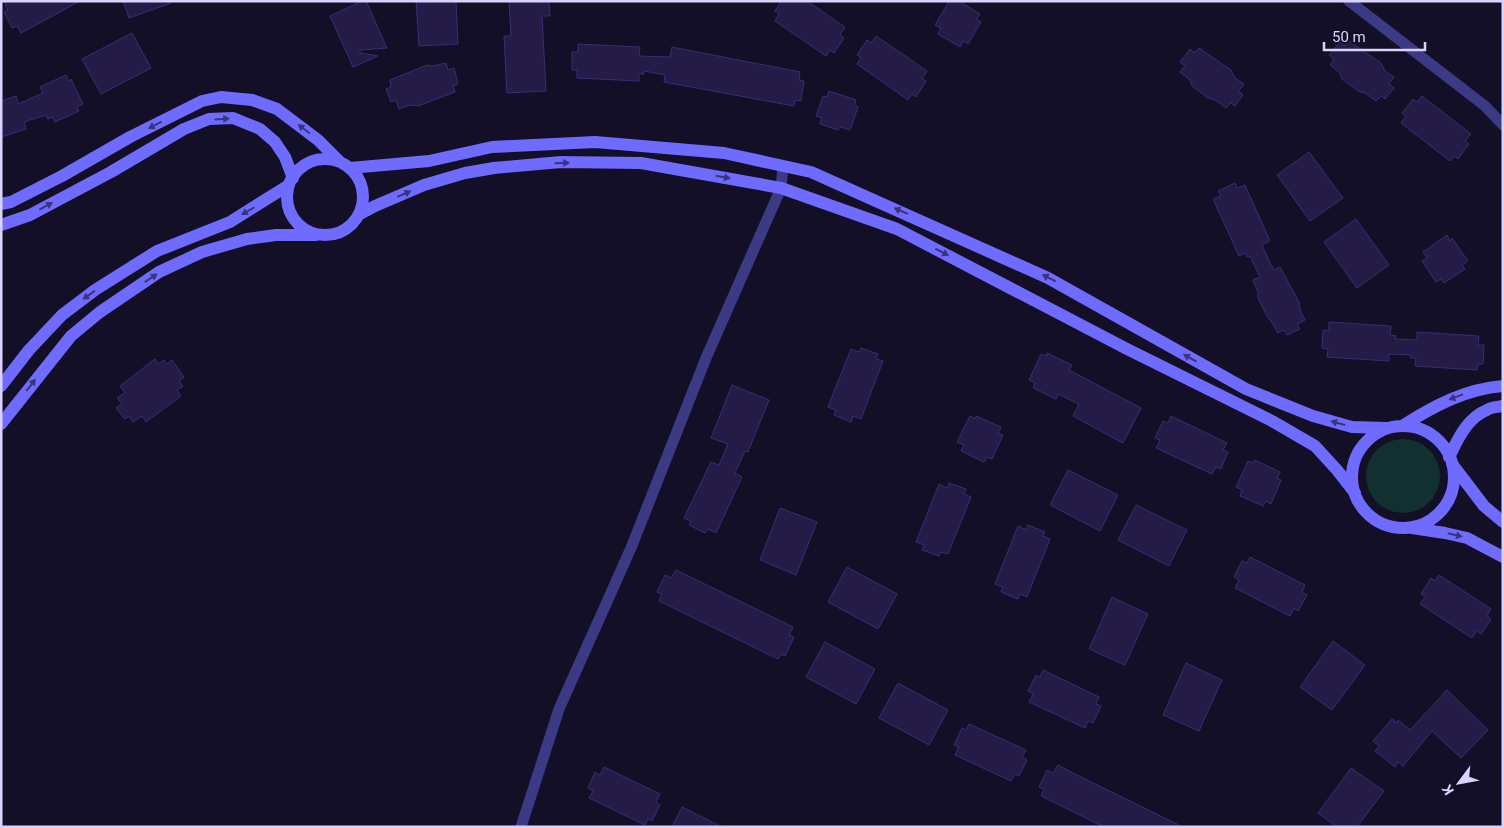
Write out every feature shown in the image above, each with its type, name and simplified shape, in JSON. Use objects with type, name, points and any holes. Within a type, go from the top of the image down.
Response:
[{"type":"street","points":[[1349,1],[1486,106],[1503,125]]},
{"type":"street","points":[[1,204],[11,202],[62,176],[130,137],[202,101],[221,97],[252,100],[277,109],[318,140],[345,165],[358,178],[363,189],[363,202],[360,214],[352,225],[342,232],[329,236],[276,235],[247,239],[202,252],[159,272],[100,312],[71,336],[1,424]]},
{"type":"street","points":[[1,225],[30,215],[111,172],[184,129],[209,119],[233,118],[260,128],[275,142],[285,157],[291,181],[287,197],[289,209],[295,221],[305,230],[316,235]]},
{"type":"street","points":[[1,386],[29,350],[62,315],[95,290],[129,267],[157,252],[230,222],[291,181],[304,165],[315,160],[328,159],[345,165],[429,161],[492,147],[595,142],[724,153],[811,172],[1048,278],[1246,389],[1313,416],[1352,427],[1387,428],[1402,426],[1418,428],[1432,435],[1445,448],[1451,461],[1484,506],[1503,522]]},
{"type":"street","points":[[360,214],[424,185],[465,172],[561,162],[641,163],[781,188],[897,229],[1127,349],[1272,421],[1316,446],[1355,493],[1362,507],[1374,518],[1390,526],[1445,533],[1467,538],[1503,557]]},
{"type":"street","points":[[522,827],[559,709],[631,548],[706,358],[781,188],[783,166]]},
{"type":"street","points":[[1402,426],[1452,397],[1488,387],[1503,386]]},
{"type":"street","points":[[1407,528],[1424,523],[1439,513],[1449,499],[1454,482],[1451,461],[1460,436],[1470,421],[1487,409],[1503,406]]},
{"type":"street","points":[[1355,493],[1352,477],[1354,462],[1361,447],[1372,436],[1387,428]]},
{"type":"green space","points":[[1403,439],[1424,445],[1434,455],[1440,476],[1434,497],[1424,507],[1403,513],[1382,507],[1372,497],[1366,476],[1372,455],[1382,445]]},
{"type":"building","points":[[4,1],[80,1],[21,33],[17,26],[12,28],[4,12],[8,10]]},
{"type":"building","points":[[123,1],[170,1],[171,3],[129,18]]},
{"type":"building","points":[[362,1],[366,1],[387,48],[360,50],[360,53],[378,56],[353,67],[330,16]]},
{"type":"building","points":[[416,1],[456,1],[458,44],[419,46]]},
{"type":"building","points":[[509,1],[549,1],[550,16],[542,16],[546,91],[507,93],[504,36],[511,36]]},
{"type":"building","points":[[781,1],[807,1],[845,27],[840,35],[844,38],[834,53],[830,50],[826,56],[775,21],[779,14],[775,11]]},
{"type":"building","points":[[949,1],[959,1],[980,14],[976,19],[981,22],[968,44],[963,41],[960,47],[938,34],[941,28],[935,25]]},
{"type":"building","points":[[132,33],[151,68],[101,94],[82,59]]},
{"type":"building","points":[[876,36],[927,71],[922,79],[926,81],[916,97],[912,94],[908,100],[857,64],[861,58],[857,55],[867,40],[871,43]]},
{"type":"building","points":[[1349,41],[1381,63],[1385,71],[1394,77],[1389,84],[1394,88],[1385,99],[1381,96],[1376,101],[1365,93],[1358,91],[1342,79],[1340,73],[1330,65],[1334,59],[1329,55],[1340,42],[1344,46]]},
{"type":"building","points":[[578,44],[640,47],[639,56],[670,57],[672,47],[800,72],[799,80],[804,81],[801,101],[795,100],[794,106],[664,82],[665,75],[644,71],[644,74],[639,74],[639,81],[577,78],[577,70],[572,70],[572,52],[578,52]]},
{"type":"building","points":[[1199,48],[1231,70],[1235,78],[1244,84],[1239,91],[1243,95],[1235,106],[1231,103],[1226,108],[1215,100],[1208,98],[1192,86],[1190,80],[1180,72],[1185,66],[1180,62],[1190,49],[1194,53]]},
{"type":"building","points":[[446,63],[448,70],[454,68],[458,84],[453,86],[455,92],[418,106],[410,105],[399,109],[396,100],[391,102],[386,89],[391,87],[390,80],[427,65],[433,66]]},
{"type":"building","points":[[66,75],[69,81],[71,79],[83,104],[77,107],[79,111],[55,122],[53,117],[48,119],[46,115],[24,122],[26,129],[1,137],[1,101],[16,96],[18,104],[43,93],[40,87]]},
{"type":"building","points":[[829,91],[856,100],[855,104],[858,107],[850,130],[840,127],[838,130],[820,124],[822,118],[816,116],[823,96],[827,97]]},
{"type":"building","points":[[1422,96],[1471,134],[1465,141],[1469,144],[1458,159],[1454,156],[1450,161],[1401,123],[1406,116],[1402,113],[1413,99],[1417,102]]},
{"type":"building","points":[[1309,152],[1343,198],[1310,221],[1277,175]]},
{"type":"building","points":[[1235,183],[1237,188],[1245,185],[1270,241],[1262,245],[1271,265],[1274,270],[1280,267],[1299,302],[1300,310],[1305,320],[1297,324],[1300,329],[1287,335],[1284,330],[1278,333],[1267,316],[1258,298],[1258,292],[1253,280],[1260,277],[1250,256],[1247,257],[1245,253],[1239,256],[1213,199],[1221,196],[1218,191]]},
{"type":"building","points":[[1356,219],[1389,265],[1357,288],[1324,242]]},
{"type":"building","points":[[1447,235],[1450,241],[1452,238],[1468,261],[1462,265],[1465,269],[1444,283],[1441,279],[1436,282],[1422,261],[1427,258],[1423,252]]},
{"type":"building","points":[[1329,322],[1391,326],[1390,335],[1396,336],[1395,339],[1417,340],[1417,332],[1479,336],[1478,345],[1484,345],[1483,364],[1478,364],[1477,370],[1415,366],[1416,358],[1410,358],[1411,355],[1389,354],[1389,361],[1327,357],[1328,349],[1322,348],[1323,330],[1329,331]]},
{"type":"building","points":[[861,348],[878,354],[876,359],[883,361],[861,419],[853,416],[851,422],[834,415],[836,410],[828,407],[851,349],[859,352]]},
{"type":"building","points":[[1047,353],[1072,365],[1069,370],[1141,408],[1123,443],[1073,416],[1079,404],[1058,394],[1056,399],[1033,388],[1035,383],[1029,380],[1041,354],[1047,356]]},
{"type":"building","points":[[155,359],[158,364],[164,360],[167,364],[172,360],[184,377],[179,381],[183,386],[177,390],[181,396],[146,422],[142,416],[133,422],[129,416],[125,419],[116,408],[122,404],[117,398],[125,393],[120,386]]},
{"type":"building","points":[[732,385],[769,400],[748,452],[745,451],[735,473],[742,477],[716,533],[708,529],[705,533],[689,525],[691,521],[684,518],[711,462],[719,465],[728,444],[711,438]]},
{"type":"building","points":[[970,416],[976,419],[976,416],[1001,427],[998,433],[1003,435],[992,459],[987,457],[984,462],[961,451],[964,445],[957,442]]},
{"type":"building","points":[[1171,416],[1227,443],[1223,450],[1228,452],[1221,469],[1216,467],[1212,474],[1156,448],[1160,440],[1155,438],[1163,421],[1168,423]]},
{"type":"building","points":[[1255,460],[1280,472],[1277,478],[1281,480],[1271,504],[1266,501],[1263,506],[1240,496],[1242,490],[1236,487],[1248,461],[1254,463]]},
{"type":"building","points":[[1068,470],[1118,495],[1100,531],[1050,505]]},
{"type":"building","points":[[949,483],[966,489],[964,494],[971,497],[948,554],[941,552],[939,556],[922,550],[924,545],[916,542],[939,484],[947,488]]},
{"type":"building","points":[[1136,505],[1187,530],[1169,566],[1118,540]]},
{"type":"building","points":[[780,508],[817,522],[796,575],[760,560]]},
{"type":"building","points":[[1028,525],[1045,532],[1043,536],[1050,539],[1027,597],[1020,594],[1018,599],[1001,592],[1003,587],[995,584],[1018,526],[1026,530]]},
{"type":"building","points":[[1250,557],[1305,585],[1302,592],[1307,595],[1298,611],[1294,608],[1290,616],[1235,588],[1239,580],[1234,577],[1242,561],[1247,563]]},
{"type":"building","points":[[847,567],[897,594],[878,629],[828,602]]},
{"type":"building","points":[[676,570],[793,627],[789,635],[794,637],[785,656],[781,654],[778,659],[659,601],[662,594],[657,592],[665,575],[671,578]]},
{"type":"building","points":[[1439,575],[1491,609],[1487,616],[1491,619],[1481,634],[1477,631],[1472,638],[1420,604],[1425,597],[1421,594],[1431,578],[1435,581]]},
{"type":"building","points":[[1112,597],[1148,614],[1125,665],[1089,649]]},
{"type":"building","points":[[1333,641],[1365,665],[1332,710],[1300,687]]},
{"type":"building","points":[[825,642],[875,669],[856,704],[806,677]]},
{"type":"building","points":[[1186,663],[1222,680],[1199,731],[1163,715]]},
{"type":"building","points":[[1043,670],[1099,697],[1096,704],[1101,706],[1093,723],[1088,721],[1085,728],[1029,702],[1033,694],[1028,691],[1036,675],[1040,677]]},
{"type":"building","points":[[898,683],[948,710],[929,745],[879,718]]},
{"type":"building","points":[[1447,690],[1488,730],[1461,758],[1432,731],[1403,766],[1398,762],[1395,767],[1375,751],[1379,746],[1373,741],[1392,719],[1397,723],[1398,720],[1410,730]]},
{"type":"building","points":[[969,724],[1026,750],[1022,757],[1027,760],[1019,776],[1015,774],[1011,781],[955,755],[959,747],[954,745],[962,728],[966,730]]},
{"type":"building","points":[[1058,765],[1183,827],[1104,827],[1041,796],[1044,789],[1039,787],[1047,770],[1053,773]]},
{"type":"building","points":[[604,767],[660,794],[656,802],[660,805],[652,821],[648,819],[645,825],[589,798],[593,791],[588,788],[595,772],[600,775]]},
{"type":"building","points":[[1351,768],[1384,791],[1357,827],[1337,827],[1318,813]]},
{"type":"building","points":[[682,807],[722,827],[672,827]]}]
